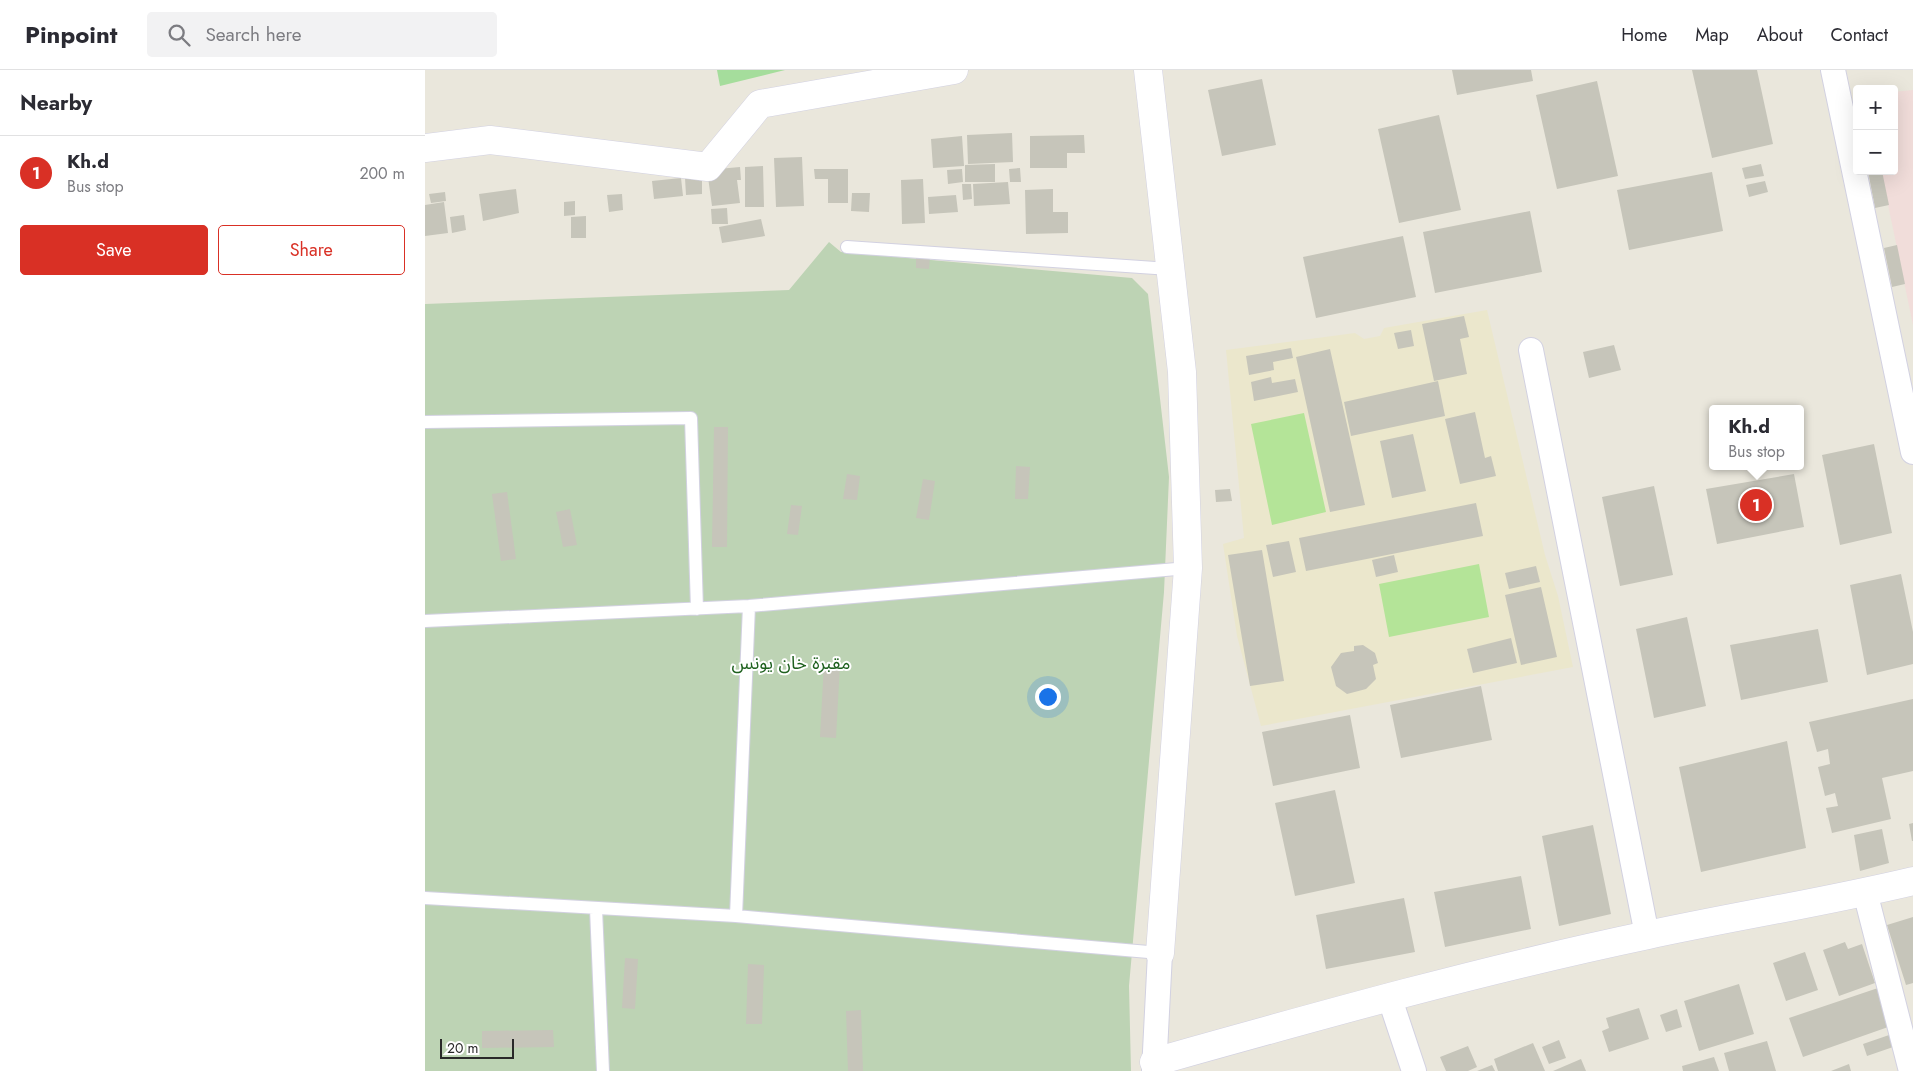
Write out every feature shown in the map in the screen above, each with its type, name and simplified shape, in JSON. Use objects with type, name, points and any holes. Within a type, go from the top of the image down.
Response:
[{"type":"street","points":[[425,148],[490,140],[708,167],[760,104],[954,70]]},
{"type":"street","points":[[1148,70],[1182,372],[1188,568],[1160,953],[1154,1067],[1389,996],[1647,935],[1913,881]]},
{"type":"street","points":[[1833,70],[1913,452]]},
{"type":"street","points":[[1531,350],[1647,935]]},
{"type":"street","points":[[1865,892],[1910,1057]]},
{"type":"street","points":[[1389,996],[1414,1071]]},
{"type":"lane","points":[[847,247],[1170,268]]},
{"type":"lane","points":[[425,422],[691,418],[697,609]]},
{"type":"lane","points":[[425,621],[749,606],[1188,568]]},
{"type":"lane","points":[[736,916],[749,606]]},
{"type":"lane","points":[[425,898],[736,916],[1160,953]]},
{"type":"lane","points":[[596,909],[603,1071]]},
{"type":"shaded area","points":[[1913,90],[1913,325],[1882,175],[1898,175],[1898,92]]},
{"type":"shaded area","points":[[1487,310],[1545,555],[1558,596],[1573,667],[1261,726],[1237,636],[1223,544],[1244,538],[1226,350],[1355,333],[1364,339],[1380,336],[1384,328]]},
{"type":"green space","points":[[717,70],[785,70],[720,86]]},
{"type":"green space","name":"مقبرة خان يونس","points":[[829,242],[841,252],[1132,278],[1148,294],[1169,477],[1164,592],[1129,986],[1131,1071],[425,1071],[425,304],[789,290]]},
{"type":"green space","points":[[1304,413],[1326,512],[1272,525],[1251,424]]},
{"type":"green space","points":[[1479,564],[1489,617],[1389,637],[1379,584]]},
{"type":"building","points":[[1452,70],[1531,70],[1533,81],[1457,95]]},
{"type":"building","points":[[1692,70],[1757,70],[1773,144],[1712,158]]},
{"type":"building","points":[[1262,79],[1276,145],[1222,156],[1208,90]]},
{"type":"building","points":[[1597,81],[1618,176],[1557,189],[1536,95]]},
{"type":"building","points":[[1439,115],[1461,210],[1399,223],[1378,129]]},
{"type":"building","points":[[1012,133],[1013,162],[968,164],[967,135]]},
{"type":"building","points":[[1084,135],[1085,153],[1067,153],[1067,168],[1030,168],[1030,136]]},
{"type":"building","points":[[962,136],[964,166],[933,168],[931,139]]},
{"type":"building","points":[[802,157],[804,206],[776,207],[774,158]]},
{"type":"building","points":[[995,164],[995,182],[965,182],[965,165]]},
{"type":"building","points":[[1761,164],[1764,176],[1745,179],[1742,168]]},
{"type":"building","points":[[763,166],[764,207],[745,207],[745,167]]},
{"type":"building","points":[[740,167],[741,180],[737,180],[740,203],[712,206],[707,170]]},
{"type":"building","points":[[1020,168],[1021,182],[1010,182],[1009,169]]},
{"type":"building","points":[[814,169],[848,169],[848,203],[828,203],[828,179],[815,179]]},
{"type":"building","points":[[962,169],[963,182],[948,184],[947,170]]},
{"type":"building","points":[[1712,172],[1723,231],[1629,250],[1617,190]]},
{"type":"building","points":[[1869,175],[1883,175],[1889,205],[1875,208]]},
{"type":"building","points":[[702,177],[702,194],[686,195],[685,178]]},
{"type":"building","points":[[681,178],[683,196],[654,199],[652,181]]},
{"type":"building","points":[[923,179],[925,223],[902,224],[901,180]]},
{"type":"building","points":[[1765,181],[1768,192],[1749,197],[1746,185]]},
{"type":"building","points":[[1008,182],[1010,204],[974,206],[973,184]]},
{"type":"building","points":[[962,184],[971,184],[972,199],[963,200]]},
{"type":"building","points":[[516,189],[519,213],[483,221],[479,194]]},
{"type":"building","points":[[1053,189],[1053,212],[1068,212],[1068,233],[1026,234],[1025,190]]},
{"type":"building","points":[[445,192],[446,201],[431,203],[429,194]]},
{"type":"building","points":[[852,193],[870,193],[869,212],[851,211]]},
{"type":"building","points":[[622,194],[623,210],[609,212],[607,195]]},
{"type":"building","points":[[956,195],[958,212],[929,214],[928,197]]},
{"type":"building","points":[[575,201],[575,215],[564,216],[564,202]]},
{"type":"building","points":[[444,202],[448,233],[425,236],[425,205]]},
{"type":"building","points":[[727,208],[728,224],[712,224],[711,209]]},
{"type":"building","points":[[1530,211],[1542,272],[1435,293],[1423,232]]},
{"type":"building","points":[[464,215],[466,230],[452,233],[450,217]]},
{"type":"building","points":[[586,216],[586,238],[571,238],[571,217]]},
{"type":"building","points":[[761,219],[765,236],[722,243],[719,227]]},
{"type":"building","points":[[1403,236],[1416,297],[1316,318],[1303,257]]},
{"type":"building","points":[[1897,245],[1905,284],[1892,287],[1884,248]]},
{"type":"building","points":[[916,255],[930,256],[929,269],[916,268]]},
{"type":"building","points":[[1464,316],[1469,337],[1460,339],[1467,374],[1434,381],[1422,324]]},
{"type":"building","points":[[1411,330],[1414,346],[1398,349],[1394,333]]},
{"type":"building","points":[[1614,345],[1621,370],[1589,378],[1583,352]]},
{"type":"building","points":[[1291,348],[1293,358],[1273,362],[1274,370],[1249,375],[1246,356]]},
{"type":"building","points":[[1330,349],[1365,505],[1330,512],[1296,357]]},
{"type":"building","points":[[1271,377],[1272,383],[1295,379],[1298,392],[1254,401],[1251,382]]},
{"type":"building","points":[[1438,381],[1445,416],[1351,436],[1344,402]]},
{"type":"building","points":[[1475,412],[1485,458],[1491,456],[1496,476],[1460,484],[1445,419]]},
{"type":"building","points":[[714,427],[728,427],[727,547],[712,547]]},
{"type":"building","points":[[1413,434],[1426,491],[1392,498],[1380,441]]},
{"type":"building","points":[[1874,444],[1892,533],[1840,545],[1822,455]]},
{"type":"building","points":[[1016,466],[1030,467],[1028,499],[1015,499]]},
{"type":"building","points":[[847,474],[860,476],[857,500],[843,499]]},
{"type":"building","points":[[1794,474],[1804,527],[1717,544],[1706,489]]},
{"type":"building","points":[[923,479],[935,481],[929,520],[916,518]]},
{"type":"building","points":[[1654,486],[1673,575],[1620,586],[1602,497]]},
{"type":"building","points":[[1230,489],[1232,501],[1216,502],[1215,490]]},
{"type":"building","points":[[507,492],[516,559],[501,561],[492,494]]},
{"type":"building","points":[[1476,503],[1483,536],[1306,571],[1299,538]]},
{"type":"building","points":[[791,505],[802,506],[798,535],[787,534]]},
{"type":"building","points":[[570,509],[577,545],[563,547],[556,512]]},
{"type":"building","points":[[1289,541],[1296,572],[1273,577],[1266,545]]},
{"type":"building","points":[[1262,550],[1284,681],[1250,686],[1228,555]]},
{"type":"building","points":[[1394,555],[1398,572],[1376,577],[1372,560]]},
{"type":"building","points":[[1536,566],[1540,582],[1509,589],[1505,573]]},
{"type":"building","points":[[1901,574],[1913,632],[1913,664],[1867,675],[1850,585]]},
{"type":"building","points":[[1541,587],[1557,657],[1521,665],[1505,595]]},
{"type":"building","points":[[1687,617],[1706,706],[1654,718],[1636,629]]},
{"type":"building","points":[[1818,629],[1828,682],[1741,700],[1730,645]]},
{"type":"building","points":[[1511,638],[1517,663],[1473,673],[1467,649]]},
{"type":"building","points":[[1363,645],[1375,653],[1378,663],[1373,665],[1376,679],[1366,689],[1347,694],[1336,686],[1331,667],[1341,653],[1354,651],[1354,646]]},
{"type":"building","points":[[824,663],[840,664],[836,738],[820,737]]},
{"type":"building","points":[[1481,686],[1492,740],[1401,758],[1390,705]]},
{"type":"building","points":[[1913,699],[1913,771],[1882,778],[1891,819],[1832,833],[1826,808],[1838,806],[1835,793],[1825,796],[1818,767],[1830,764],[1828,749],[1817,752],[1809,722]]},
{"type":"building","points":[[1350,715],[1360,768],[1273,786],[1262,732]]},
{"type":"building","points":[[1787,741],[1806,848],[1701,872],[1679,767]]},
{"type":"building","points":[[1335,790],[1355,883],[1295,896],[1275,803]]},
{"type":"building","points":[[1913,823],[1913,841],[1912,841],[1909,824]]},
{"type":"building","points":[[1593,825],[1611,914],[1559,926],[1542,836]]},
{"type":"building","points":[[1882,829],[1889,863],[1860,871],[1854,835]]},
{"type":"building","points":[[1521,876],[1531,929],[1445,947],[1434,892]]},
{"type":"building","points":[[1404,898],[1415,952],[1326,969],[1316,915]]},
{"type":"building","points":[[1913,917],[1913,983],[1906,985],[1887,925]]},
{"type":"building","points":[[1845,942],[1848,949],[1862,944],[1875,983],[1839,996],[1823,950]]},
{"type":"building","points":[[1805,952],[1818,990],[1786,1001],[1773,963]]},
{"type":"building","points":[[625,958],[638,959],[635,1009],[622,1008]]},
{"type":"building","points":[[748,964],[764,965],[762,1024],[746,1024]]},
{"type":"building","points":[[1739,984],[1754,1034],[1699,1051],[1684,1001]]},
{"type":"building","points":[[1878,988],[1891,1026],[1803,1057],[1789,1018]]},
{"type":"building","points":[[1639,1008],[1649,1039],[1609,1052],[1602,1031],[1609,1028],[1606,1018]]},
{"type":"building","points":[[1677,1009],[1682,1027],[1666,1032],[1660,1015]]},
{"type":"building","points":[[861,1010],[863,1071],[848,1071],[846,1011]]},
{"type":"building","points":[[553,1030],[554,1047],[482,1048],[482,1031]]},
{"type":"building","points":[[1892,1034],[1896,1046],[1867,1056],[1863,1044]]},
{"type":"building","points":[[1559,1040],[1566,1058],[1549,1064],[1542,1047]]},
{"type":"building","points":[[1767,1041],[1776,1071],[1729,1071],[1724,1053]]},
{"type":"building","points":[[1533,1043],[1545,1071],[1498,1071],[1494,1059]]},
{"type":"building","points":[[1468,1046],[1477,1067],[1468,1071],[1446,1071],[1440,1057]]},
{"type":"building","points":[[1714,1057],[1719,1071],[1683,1071],[1682,1066]]},
{"type":"building","points":[[1581,1059],[1586,1071],[1553,1071]]},
{"type":"building","points":[[1849,1064],[1851,1071],[1831,1071]]},
{"type":"building","points":[[1492,1065],[1495,1071],[1477,1071]]},
{"type":"place","name":"Kh.d","points":[[1756,505]]}]
